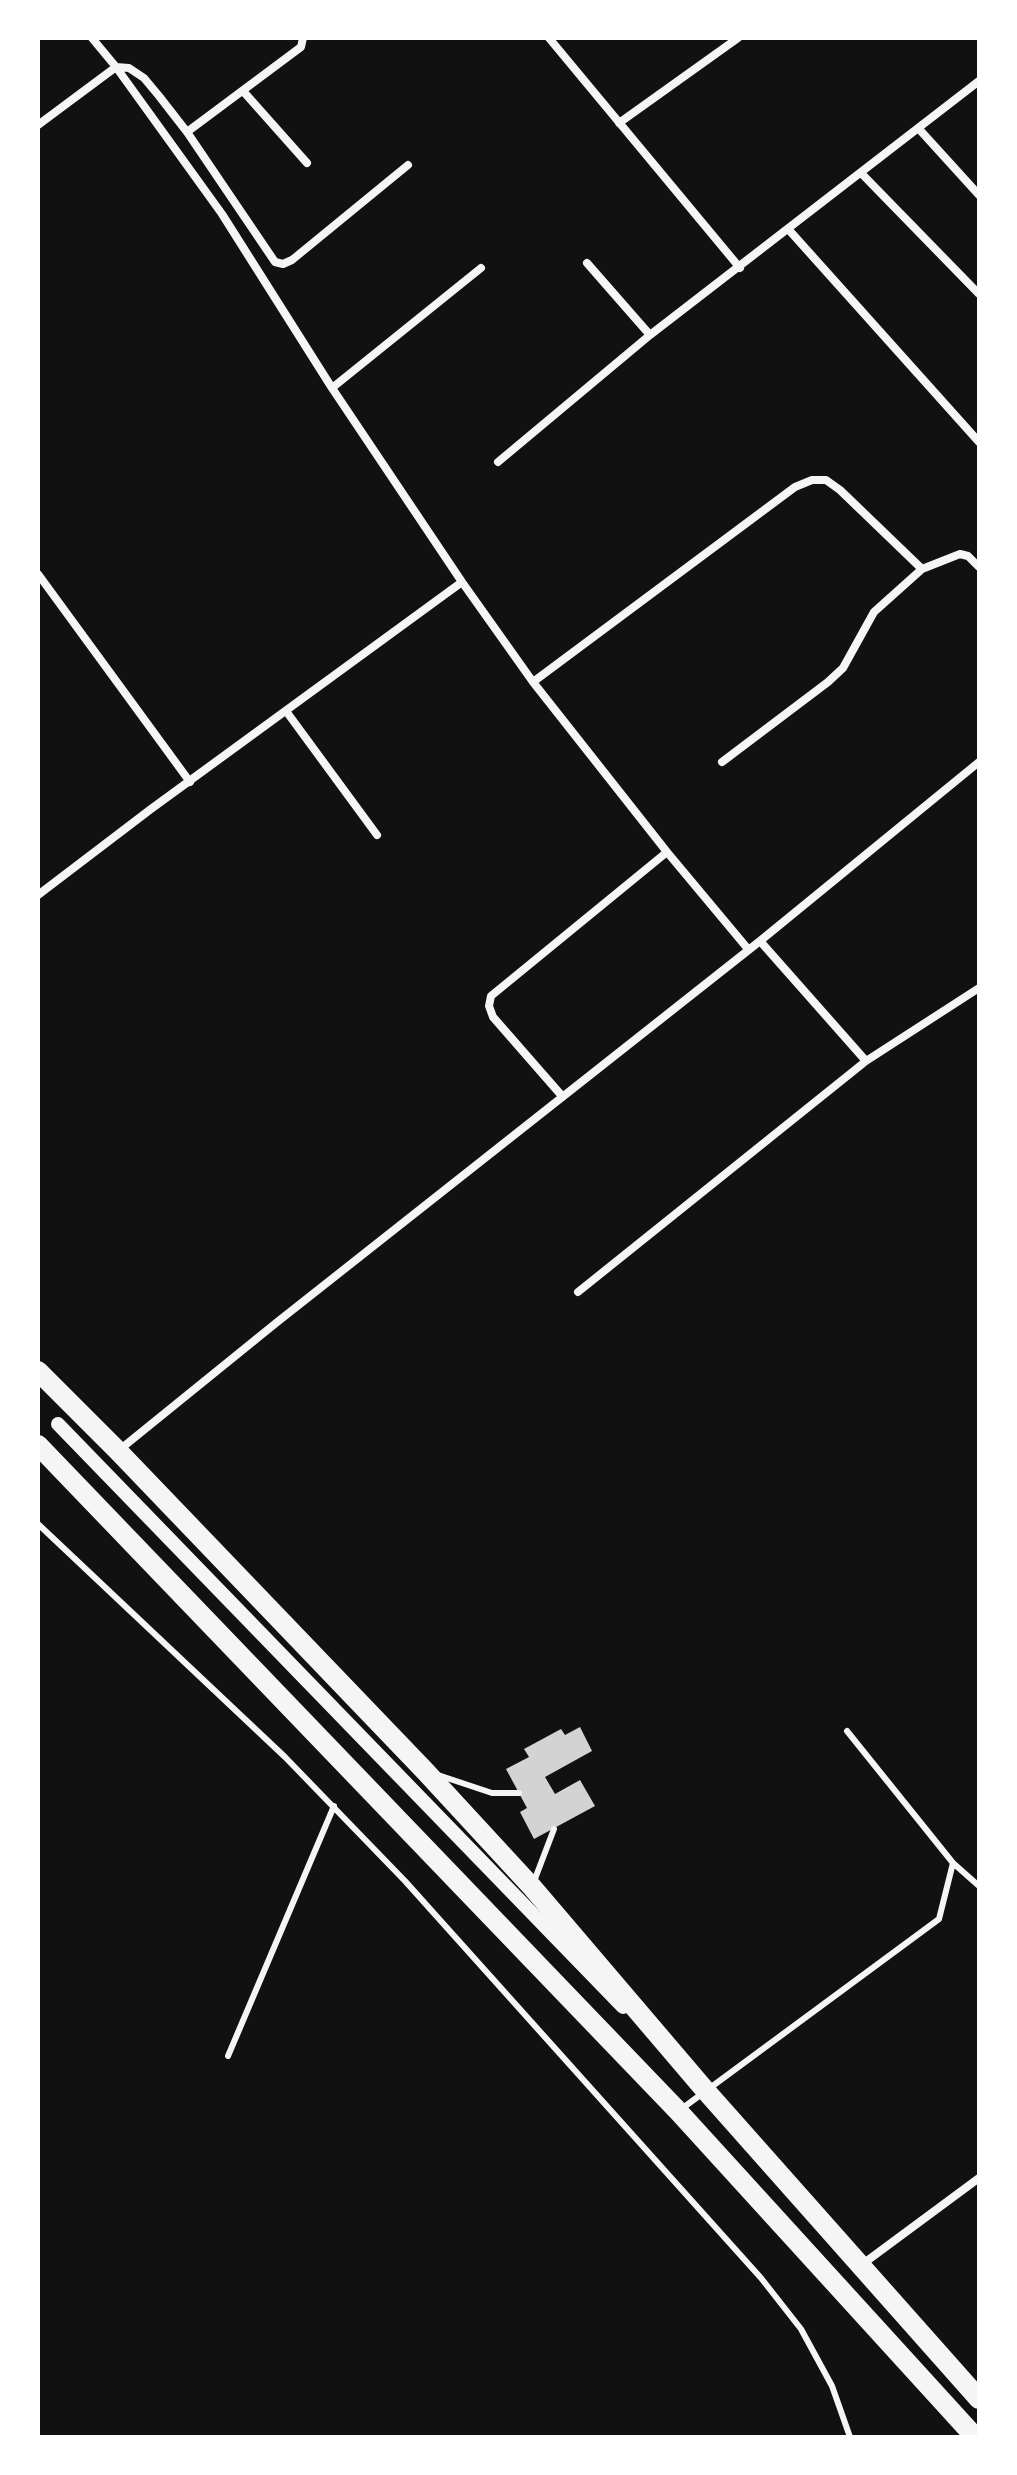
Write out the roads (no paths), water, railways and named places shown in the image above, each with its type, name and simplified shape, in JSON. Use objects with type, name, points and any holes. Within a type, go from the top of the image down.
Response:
[{"type":"main road","points":[[38,1371],[425,1771],[532,1887],[705,2090],[979,2399]]},
{"type":"main road","points":[[38,1445],[678,2111],[975,2437]]},
{"type":"street","points":[[92,38],[222,214],[332,388],[533,682],[748,949]]},
{"type":"street","points":[[187,132],[301,47],[303,38]]},
{"type":"street","points":[[549,38],[740,268]]},
{"type":"street","points":[[619,123],[738,38]]},
{"type":"street","points":[[38,125],[116,67],[129,68],[144,78],[187,132],[275,262],[283,264],[292,260],[408,165]]},
{"type":"street","points":[[498,462],[650,335],[979,81]]},
{"type":"street","points":[[243,91],[307,163]]},
{"type":"street","points":[[919,129],[979,195]]},
{"type":"street","points":[[862,174],[979,294]]},
{"type":"street","points":[[789,230],[979,442]]},
{"type":"street","points":[[587,263],[650,335]]},
{"type":"street","points":[[332,388],[481,268]]},
{"type":"street","points":[[533,682],[795,487],[812,480],[826,480],[840,490],[922,569]]},
{"type":"street","points":[[722,762],[835,675],[854,649],[874,612],[922,569],[960,554],[968,556],[979,567]]},
{"type":"street","points":[[38,574],[190,782]]},
{"type":"street","points":[[38,895],[462,582]]},
{"type":"street","points":[[286,711],[377,835]]},
{"type":"street","points":[[118,1451],[760,941],[979,762]]},
{"type":"street","points":[[562,1096],[493,1017],[489,1006],[491,996],[667,852]]},
{"type":"street","points":[[760,941],[866,1061]]},
{"type":"street","points":[[578,1292],[866,1061],[979,988]]},
{"type":"street","points":[[58,1424],[447,1828],[705,2090]]},
{"type":"street","points":[[859,2266],[979,2178]]},
{"type":"lane","points":[[38,1524],[334,1806],[482,1965],[761,2278],[807,2341],[832,2386],[850,2437]]},
{"type":"lane","points":[[847,1731],[953,1863],[979,1886]]},
{"type":"lane","points":[[425,1771],[492,1793],[519,1793]]},
{"type":"lane","points":[[228,2056],[334,1806]]},
{"type":"lane","points":[[532,1887],[554,1829]]},
{"type":"lane","points":[[678,2111],[939,1919],[953,1863]]}]
